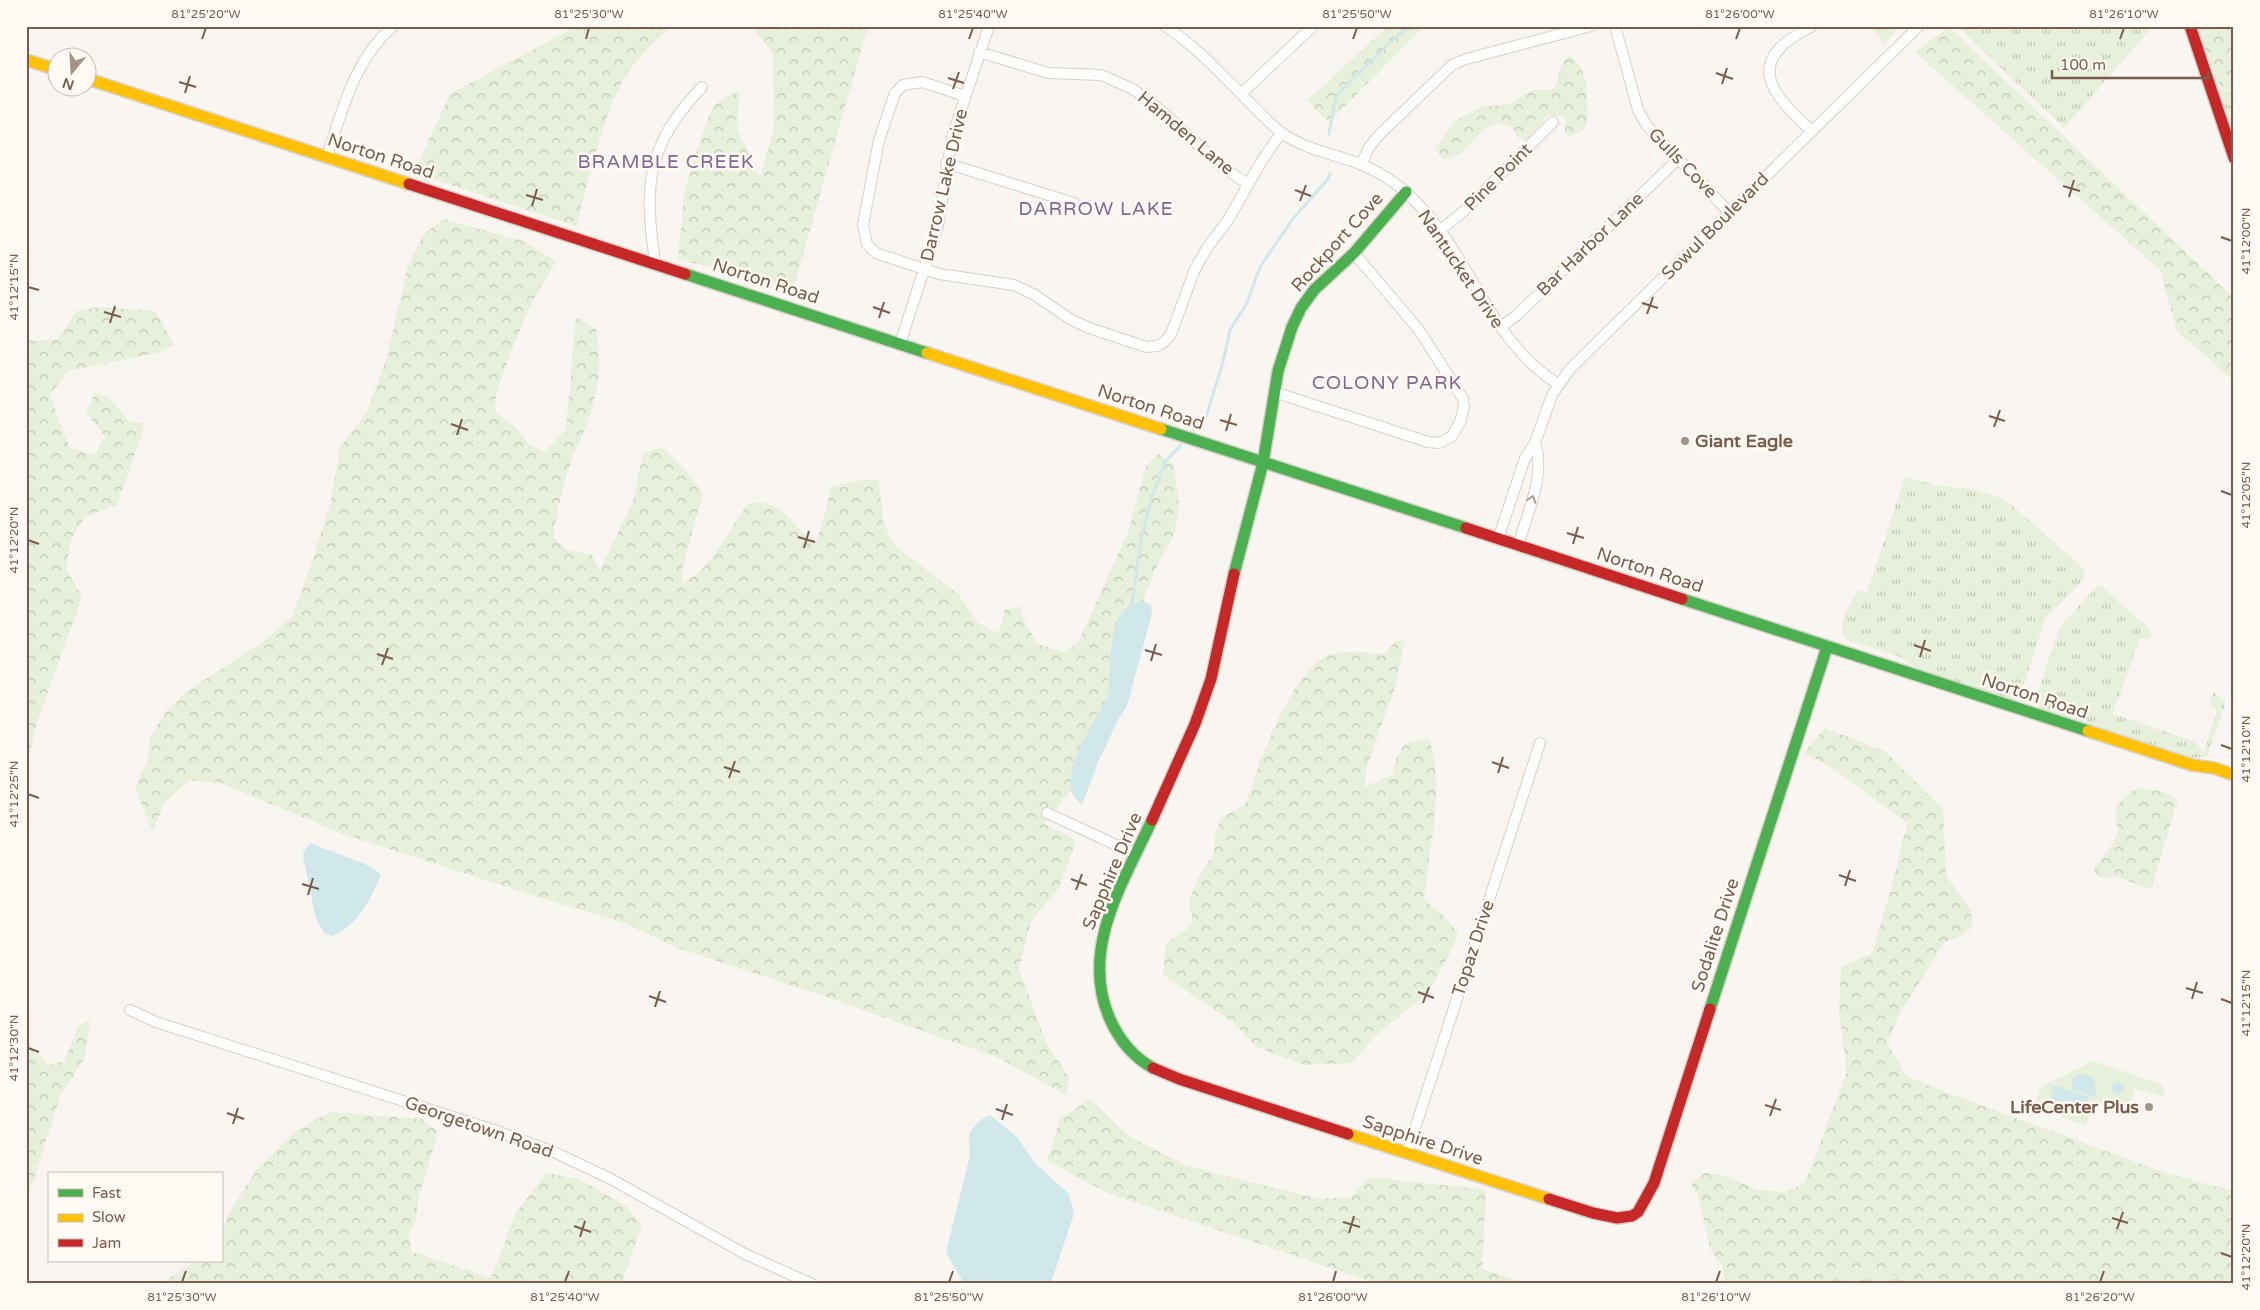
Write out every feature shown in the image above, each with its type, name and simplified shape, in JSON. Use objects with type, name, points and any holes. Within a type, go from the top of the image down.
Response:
[{"type":"street","points":[[327,156],[348,93],[360,66],[371,49],[393,26]]},
{"type":"street","name":"Darrow Lake Drive","points":[[900,344],[938,226],[946,163],[952,137],[989,26]]},
{"type":"street","name":"Nantucket Drive","points":[[1164,26],[1197,50],[1282,133],[1310,148],[1361,164],[1384,176],[1406,192],[1440,230],[1500,327],[1522,357],[1542,374],[1558,384]]},
{"type":"street","points":[[1242,94],[1313,26]]},
{"type":"street","points":[[1361,164],[1368,149],[1378,136],[1452,65],[1466,59],[1591,26]]},
{"type":"street","name":"Gulls Cove","points":[[1615,26],[1638,110],[1652,133],[1729,212]]},
{"type":"street","name":"Sowul Boulevard","points":[[1498,539],[1524,458],[1535,442],[1546,408],[1558,384],[1581,357],[1919,26]]},
{"type":"street","points":[[2190,26],[2234,158]]},
{"type":"street","points":[[1809,27],[1782,46],[1774,57],[1770,70],[1771,85],[1777,96],[1811,131]]},
{"type":"street","name":"Hamden Lane","points":[[979,52],[1048,74],[1101,75],[1133,89],[1164,113],[1222,167],[1248,184]]},
{"type":"street","points":[[26,60],[48,67]]},
{"type":"street","name":"Norton Road","points":[[98,82],[655,262],[1263,463],[2138,748],[2192,765],[2214,768],[2234,774]]},
{"type":"street","points":[[965,96],[915,82],[903,85],[895,93],[879,140],[865,216],[863,232],[866,244],[876,253],[924,270],[959,278],[996,281],[1014,285],[1035,295],[1070,319],[1089,328],[1139,345],[1157,346],[1168,339],[1195,269],[1282,133]]},
{"type":"street","points":[[655,262],[650,230],[649,194],[654,165],[672,123],[702,87]]},
{"type":"street","name":"Pine Point","points":[[1440,230],[1462,213],[1553,122]]},
{"type":"street","name":"Bar Harbor Lane","points":[[1500,327],[1516,316],[1678,159]]},
{"type":"street","points":[[946,163],[1074,203]]},
{"type":"street","name":"Rockport Cove","points":[[1263,463],[1274,392],[1283,353],[1301,308],[1314,290],[1354,253],[1406,192]]},
{"type":"street","points":[[1274,392],[1428,442],[1444,441],[1456,432],[1464,407],[1460,395],[1419,330],[1354,253]]},
{"type":"street","name":"Sowul Boulevard","points":[[1518,546],[1539,469],[1539,455],[1535,442]]},
{"type":"street","name":"Sapphire Drive","points":[[1263,463],[1240,549],[1209,687],[1195,724],[1104,929],[1100,947],[1098,975],[1101,996],[1112,1025],[1131,1051],[1153,1068],[1178,1079],[1593,1213],[1621,1219]]},
{"type":"street","name":"Sodalite Drive","points":[[1621,1219],[1636,1215],[1642,1209],[1654,1183],[1827,647]]},
{"type":"street","name":"Topaz Drive","points":[[1407,1152],[1540,743]]},
{"type":"street","points":[[1047,813],[1136,854]]},
{"type":"street","name":"Georgetown Road","points":[[130,1010],[156,1022],[488,1128],[554,1152],[611,1179],[738,1251],[812,1284]]},
{"type":"green space","points":[[577,26],[671,26],[637,60],[621,84],[601,135],[576,226],[414,173],[450,94]]},
{"type":"green space","points":[[752,26],[868,26],[793,289],[678,259],[684,194],[700,140],[713,106],[739,90],[737,129],[760,178],[774,128],[773,54]]},
{"type":"green space","points":[[1388,26],[1424,26],[1329,122],[1307,101]]},
{"type":"green space","points":[[1869,26],[1900,26],[1885,43]]},
{"type":"green space","points":[[1957,26],[2153,26],[2064,128]]},
{"type":"green space","points":[[2198,26],[2234,26],[2234,96],[2231,96],[2217,81],[2209,64]]},
{"type":"green space","points":[[1949,27],[2234,298],[2234,381],[2177,331],[2160,270],[1915,52]]},
{"type":"green space","points":[[1571,55],[1582,69],[1586,83],[1588,118],[1584,129],[1570,136],[1565,133],[1565,116],[1548,115],[1528,140],[1519,139],[1511,127],[1497,123],[1485,128],[1461,153],[1445,160],[1435,149],[1456,120],[1482,107],[1508,104],[1534,90],[1554,89],[1563,62]]},
{"type":"green space","points":[[2218,85],[2231,96],[2234,96],[2234,135]]},
{"type":"green space","points":[[444,219],[523,241],[556,261],[532,302],[496,394],[495,412],[515,427],[530,445],[545,452],[566,429],[576,317],[596,329],[599,366],[594,402],[566,478],[558,507],[553,537],[567,550],[592,555],[600,570],[633,502],[643,453],[662,447],[685,470],[703,493],[682,570],[683,583],[694,576],[712,558],[749,503],[764,503],[776,507],[816,544],[832,486],[864,480],[879,480],[883,522],[894,545],[958,594],[979,624],[999,633],[1005,610],[1020,606],[1023,618],[1037,644],[1063,652],[1078,643],[1128,532],[1146,467],[1158,454],[1174,464],[1179,506],[1175,532],[1155,570],[1143,601],[1135,602],[1127,609],[1115,628],[1111,640],[1107,698],[1080,749],[1074,766],[1071,790],[1044,824],[1067,834],[1076,841],[1059,888],[1031,921],[1019,969],[1045,1040],[1069,1078],[1066,1095],[999,1058],[829,998],[672,946],[625,923],[340,833],[221,783],[189,780],[164,804],[152,832],[135,787],[148,760],[150,738],[166,711],[185,693],[267,639],[293,615],[331,501],[340,447],[367,412],[386,360],[408,266],[424,234]]},
{"type":"green space","points":[[98,307],[155,311],[174,345],[157,353],[68,371],[50,396],[70,448],[95,455],[105,436],[86,412],[95,393],[109,397],[128,421],[145,424],[117,505],[85,517],[71,539],[66,570],[81,594],[79,607],[38,719],[26,768],[26,338],[33,341],[58,339],[76,311]]},
{"type":"green space","points":[[1905,477],[1940,486],[1973,489],[2006,500],[2083,568],[2084,575],[2082,581],[2045,619],[2020,697],[2014,701],[1919,669],[1898,656],[1850,641],[1844,637],[1841,630],[1845,613],[1858,590],[1867,593]]},
{"type":"green space","points":[[2101,586],[2148,628],[2151,634],[2149,639],[2140,638],[2113,714],[2195,742],[2204,752],[2217,711],[2209,704],[2214,692],[2225,701],[2225,705],[2207,756],[2195,757],[2152,748],[2075,723],[2040,710],[2037,707],[2036,698],[2060,626],[2096,588]]},
{"type":"green space","points":[[1405,640],[1394,691],[1368,763],[1364,787],[1393,775],[1396,758],[1405,743],[1429,738],[1434,757],[1436,798],[1424,900],[1444,916],[1458,933],[1450,953],[1428,993],[1374,1037],[1352,1063],[1305,1065],[1256,1047],[1234,1023],[1163,975],[1166,944],[1186,930],[1193,922],[1189,901],[1197,880],[1214,853],[1215,834],[1221,818],[1245,805],[1266,746],[1299,683],[1311,668],[1325,657],[1338,653],[1354,652],[1386,654],[1394,642]]},
{"type":"green space","points":[[1825,728],[1886,752],[1943,809],[1946,876],[1970,908],[1973,927],[1962,935],[1944,943],[1900,1013],[1887,1042],[1905,1075],[1950,1094],[2168,1174],[2234,1191],[2234,1284],[1928,1284],[1867,1268],[1826,1277],[1819,1284],[1722,1284],[1725,1279],[1721,1264],[1711,1251],[1697,1193],[1691,1184],[1705,1173],[1722,1175],[1758,1190],[1785,1192],[1805,1183],[1847,1072],[1839,1012],[1841,967],[1872,954],[1893,882],[1907,823],[1834,769],[1804,753]]},
{"type":"green space","points":[[2136,788],[2160,791],[2178,799],[2151,889],[2117,877],[2098,877],[2094,869],[2114,842],[2118,830],[2115,814],[2118,804]]},
{"type":"green space","points":[[90,1021],[85,1057],[60,1097],[26,1204],[26,1040],[48,1065],[64,1061],[79,1025]]},
{"type":"green space","points":[[2093,1061],[2161,1084],[2165,1093],[2164,1097],[2135,1088],[2127,1112],[2094,1102],[2086,1125],[2034,1108],[2041,1087]]},
{"type":"green space","points":[[1090,1099],[1129,1136],[1182,1164],[1319,1199],[1350,1197],[1371,1177],[1486,1190],[1482,1269],[1530,1284],[1378,1284],[1105,1192],[1047,1160],[1060,1119]]},
{"type":"green space","points":[[330,1112],[422,1119],[438,1132],[418,1200],[416,1221],[408,1236],[412,1252],[491,1278],[516,1213],[547,1173],[579,1179],[626,1206],[642,1225],[621,1284],[160,1284],[194,1262],[222,1262],[222,1232],[229,1213],[257,1169],[297,1130]]},
{"type":"green space","points":[[1867,1268],[1928,1284],[1819,1284],[1826,1277]]},
{"type":"water","points":[[1143,601],[1151,605],[1152,613],[1127,706],[1119,718],[1098,762],[1082,805],[1071,790],[1071,773],[1082,743],[1107,697],[1110,657],[1115,627],[1121,614],[1130,605]]},
{"type":"water","points":[[310,843],[365,864],[381,874],[373,892],[357,918],[350,925],[332,936],[325,934],[316,919],[303,856]]},
{"type":"water","points":[[2078,1074],[2094,1077],[2097,1097],[2073,1090],[2071,1082]]},
{"type":"water","points":[[2116,1082],[2120,1082],[2124,1088],[2120,1094],[2116,1094],[2112,1090],[2112,1086]]},
{"type":"water","points":[[2054,1085],[2089,1097],[2083,1116],[2048,1105]]},
{"type":"water","points":[[990,1115],[1017,1137],[1034,1162],[1069,1194],[1074,1214],[1052,1280],[1047,1284],[964,1284],[946,1252],[970,1155],[969,1133],[979,1121]]},
{"type":"waterway","points":[[1329,134],[1336,95],[1399,34],[1413,26]]},
{"type":"waterway","points":[[1194,430],[1206,417],[1223,362],[1230,330],[1247,303],[1260,267],[1292,220],[1327,180],[1330,174]]},
{"type":"waterway","points":[[1132,604],[1141,540],[1152,496],[1165,462],[1181,445]]},
{"type":"traffic: fast","points":[[1234,574],[1263,463],[1278,371],[1292,327],[1301,308],[1314,290],[1354,253],[1406,192]]},
{"type":"traffic: fast","points":[[685,274],[927,353]]},
{"type":"traffic: fast","points":[[1161,429],[1466,528]]},
{"type":"traffic: fast","points":[[1682,599],[2088,731]]},
{"type":"traffic: fast","points":[[1710,1009],[1827,647]]},
{"type":"traffic: fast","points":[[1152,820],[1118,891],[1109,916],[1102,940],[1100,966],[1101,991],[1113,1025],[1133,1053],[1153,1068]]},
{"type":"traffic: slow","points":[[26,60],[48,67]]},
{"type":"traffic: slow","points":[[98,82],[409,184]]},
{"type":"traffic: slow","points":[[927,353],[1161,429]]},
{"type":"traffic: slow","points":[[2088,731],[2192,765],[2214,768],[2234,775]]},
{"type":"traffic: slow","points":[[1348,1134],[1549,1199]]},
{"type":"traffic: jam","points":[[2190,26],[2234,158]]},
{"type":"traffic: jam","points":[[409,184],[685,274]]},
{"type":"traffic: jam","points":[[1466,528],[1682,599]]},
{"type":"traffic: jam","points":[[1152,820],[1195,724],[1211,679],[1234,574]]},
{"type":"traffic: jam","points":[[1549,1199],[1593,1213],[1617,1218],[1632,1216],[1638,1212],[1654,1183],[1710,1009]]},
{"type":"traffic: jam","points":[[1153,1068],[1179,1079],[1348,1134]]},
{"type":"place","name":"Giant Eagle","points":[[1685,441]]},
{"type":"place","name":"LifeCenter Plus","points":[[2149,1107]]},
{"type":"district","name":"BRAMBLE CREEK","points":[[666,161]]},
{"type":"district","name":"DARROW LAKE","points":[[1096,208]]},
{"type":"district","name":"COLONY PARK","points":[[1387,382]]}]
